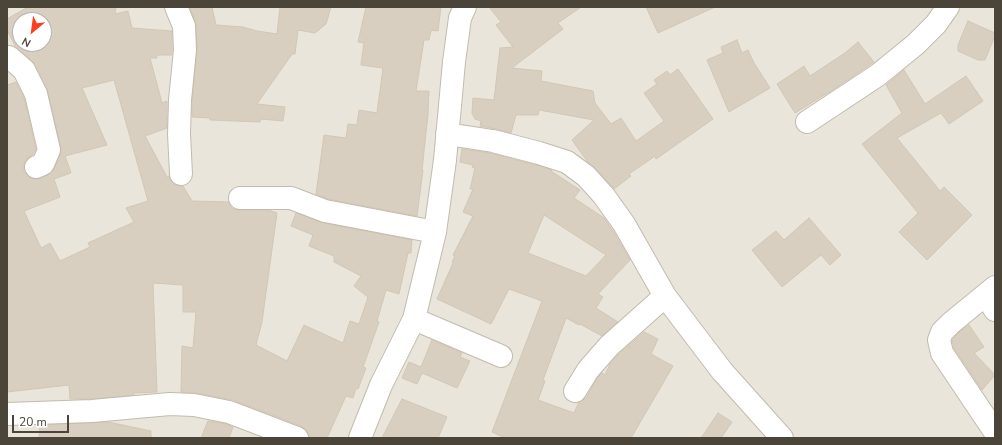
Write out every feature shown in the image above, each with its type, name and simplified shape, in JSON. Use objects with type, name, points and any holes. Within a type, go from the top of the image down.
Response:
[{"type":"street","points":[[176,7],[184,26],[185,50],[178,134],[181,174]]},
{"type":"street","points":[[360,438],[381,384],[414,319],[436,232],[460,18],[465,7]]},
{"type":"street","points":[[807,122],[878,75],[916,44],[936,24],[948,7]]},
{"type":"street","points":[[8,57],[24,70],[36,94],[49,150],[43,164],[36,167]]},
{"type":"street","points":[[447,134],[493,141],[539,153],[567,162],[586,176],[604,196],[624,224],[665,296],[722,371],[782,438]]},
{"type":"street","points":[[240,198],[291,198],[325,211],[436,232]]},
{"type":"street","points":[[575,391],[588,370],[609,346],[665,296]]},
{"type":"street","points":[[992,297],[951,323],[942,332],[939,340],[942,353],[995,432]]},
{"type":"street","points":[[414,319],[501,356]]},
{"type":"street","points":[[7,414],[92,411],[170,404],[194,405],[229,412],[297,438]]},
{"type":"shaded area","points":[[7,7],[995,7],[995,438],[7,438]]},
{"type":"building","points":[[28,7],[116,7],[115,14],[128,11],[132,28],[172,31],[172,55],[157,55],[157,58],[150,58],[162,103],[167,101],[167,128],[145,136],[167,177],[169,176],[175,185],[183,186],[192,201],[229,202],[229,205],[233,209],[268,210],[277,213],[262,322],[256,345],[287,361],[304,325],[343,343],[350,321],[359,324],[368,297],[354,286],[361,276],[334,262],[334,256],[309,246],[313,235],[291,226],[296,213],[323,223],[412,240],[411,253],[408,253],[399,294],[386,290],[377,321],[379,322],[363,367],[366,368],[358,389],[356,388],[353,398],[346,396],[327,438],[309,438],[307,430],[301,426],[233,400],[196,393],[181,392],[182,346],[193,348],[196,312],[183,312],[183,285],[153,283],[157,392],[134,393],[134,395],[91,399],[70,399],[69,385],[7,392],[7,85],[16,82],[24,98],[36,149],[33,154],[26,159],[24,165],[24,172],[28,177],[35,179],[48,175],[54,169],[60,155],[61,148],[47,88],[35,64],[22,52],[52,52],[52,12],[19,12]],"holes":[[[114,80],[148,201],[126,208],[134,222],[88,243],[90,247],[60,261],[50,243],[41,248],[24,211],[60,197],[54,179],[71,173],[65,156],[107,145],[82,88]]]},
{"type":"building","points":[[190,7],[212,7],[216,25],[243,27],[277,34],[280,7],[331,7],[326,24],[315,33],[298,30],[295,54],[292,54],[257,104],[285,107],[283,121],[261,119],[260,122],[210,120],[210,118],[192,117],[197,49],[196,25]]},
{"type":"building","points":[[366,7],[441,7],[438,31],[431,30],[429,40],[424,40],[416,91],[429,91],[423,170],[417,216],[328,199],[316,194],[324,135],[346,138],[348,124],[357,125],[359,110],[377,113],[383,68],[361,65],[364,43],[358,42]]},
{"type":"building","points":[[489,7],[581,7],[558,23],[563,29],[512,68],[542,71],[541,81],[593,91],[595,103],[611,124],[621,118],[636,141],[664,121],[644,93],[657,84],[654,80],[667,71],[670,75],[678,69],[713,119],[656,159],[655,156],[629,174],[631,176],[614,189],[587,161],[572,140],[594,120],[539,110],[538,115],[516,115],[511,133],[480,126],[481,121],[475,119],[472,113],[473,98],[494,100],[500,48],[513,47],[496,25],[501,22]]},
{"type":"building","points":[[646,7],[715,7],[658,33]]},
{"type":"building","points":[[12,16],[12,40],[7,30],[7,19]]},
{"type":"building","points":[[968,21],[995,33],[985,60],[978,60],[958,51],[958,45]]},
{"type":"building","points":[[737,40],[742,53],[748,50],[754,63],[770,88],[729,112],[707,60],[723,53],[721,47]]},
{"type":"building","points":[[858,42],[874,62],[795,113],[777,84],[804,66],[810,76],[845,53]]},
{"type":"building","points":[[904,70],[925,104],[966,76],[983,101],[949,124],[941,113],[897,138],[940,191],[944,187],[972,215],[927,260],[899,232],[918,213],[862,144],[902,113],[886,85]]},
{"type":"building","points":[[462,149],[490,153],[552,170],[551,171],[580,190],[574,198],[604,218],[613,231],[630,260],[598,294],[603,297],[596,308],[618,322],[602,336],[566,318],[543,380],[545,381],[538,400],[574,413],[579,402],[586,398],[598,377],[602,373],[605,375],[610,364],[618,355],[644,332],[658,339],[651,354],[673,366],[631,438],[505,438],[492,432],[542,301],[509,289],[491,324],[437,299],[453,263],[452,262],[455,256],[453,255],[473,216],[463,212],[473,189],[470,189],[475,168],[472,167],[473,165],[460,162]],"holes":[[[544,215],[606,255],[586,276],[528,253]]]},
{"type":"building","points":[[809,218],[841,255],[830,265],[821,255],[782,287],[752,250],[776,231],[784,240]]},
{"type":"building","points":[[969,325],[984,347],[974,353],[995,375],[982,390],[954,348],[952,341],[959,332]]},
{"type":"building","points":[[432,340],[462,353],[460,357],[470,361],[457,388],[422,373],[417,384],[402,378],[409,362],[421,367]]},
{"type":"building","points":[[402,399],[447,417],[438,438],[382,438]]},
{"type":"building","points":[[718,413],[732,422],[721,438],[701,438]]},
{"type":"building","points":[[208,421],[226,424],[233,427],[229,438],[201,438]]},
{"type":"building","points":[[108,422],[151,431],[151,438],[39,438],[40,425]]}]
